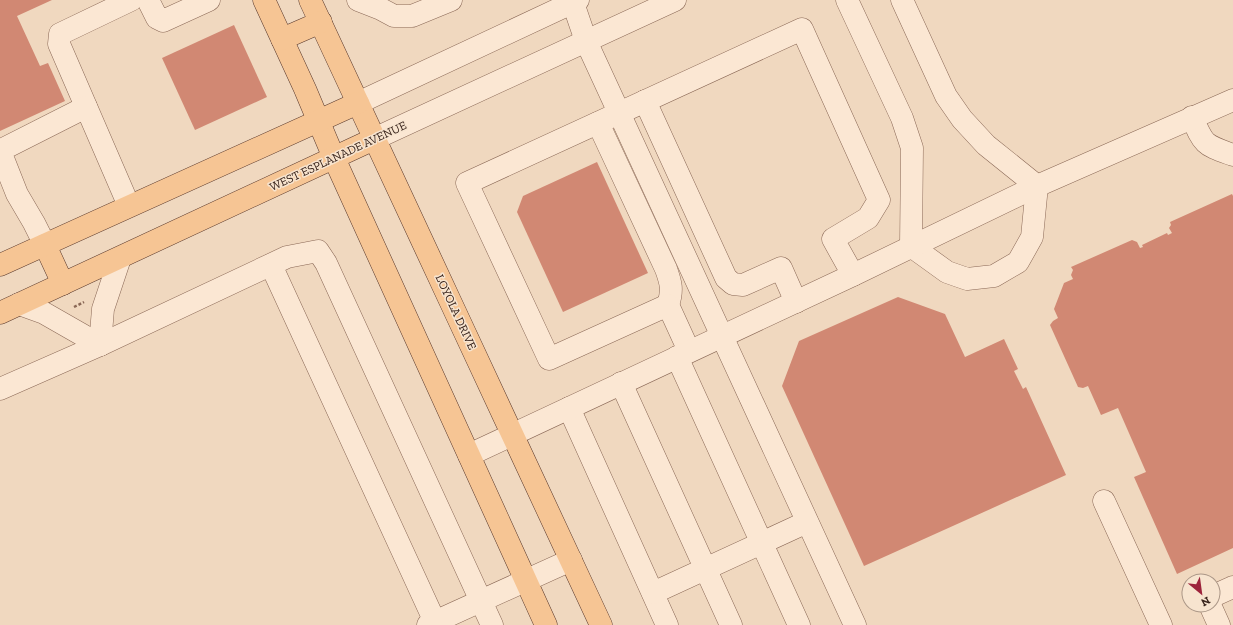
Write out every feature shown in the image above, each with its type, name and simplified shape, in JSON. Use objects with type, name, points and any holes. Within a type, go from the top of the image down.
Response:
[{"type":"main road","points":[[264,0],[546,625]]},
{"type":"main road","name":"LOYOLA DRIVE","points":[[310,0],[601,625]]},
{"type":"main road","points":[[282,39],[321,22]]},
{"type":"main road","points":[[0,265],[358,103]]},
{"type":"main road","name":"WEST ESPLANADE AVENUE","points":[[10,309],[374,139]]},
{"type":"main road","points":[[44,245],[63,284]]},
{"type":"street","points":[[129,206],[59,44],[60,34],[131,0]]},
{"type":"street","points":[[148,0],[157,18],[163,21],[209,0]]},
{"type":"street","points":[[358,0],[394,16],[412,16],[451,0]]},
{"type":"street","name":"WEST ESPLANADE AVENUE","points":[[374,139],[675,0]]},
{"type":"street","points":[[847,0],[902,118],[912,148],[911,246]]},
{"type":"street","points":[[902,0],[946,96],[962,119],[986,145],[1037,186]]},
{"type":"street","points":[[358,103],[575,1],[586,41],[855,625]]},
{"type":"street","points":[[668,305],[549,359],[466,183],[802,29],[879,200],[868,218],[833,240],[853,275]]},
{"type":"street","points":[[469,455],[796,302],[1037,186],[1233,100]]},
{"type":"street","points":[[645,101],[726,278],[733,284],[743,285],[781,268],[796,302]]},
{"type":"street","points":[[44,245],[34,223],[17,194],[2,156],[3,149],[86,107]]},
{"type":"street","points":[[1192,117],[1200,137],[1209,146],[1233,155]]},
{"type":"street","points":[[598,123],[666,269],[672,294],[668,305],[683,354],[761,543],[799,625]]},
{"type":"street","points":[[911,246],[947,272],[967,279],[994,276],[1018,262],[1032,237],[1037,186]]},
{"type":"street","points":[[0,389],[100,345],[287,257],[318,251],[326,263],[492,625]]},
{"type":"street","points":[[100,345],[103,309],[120,258]]},
{"type":"street","points":[[271,265],[432,624],[571,560]]},
{"type":"street","points":[[10,309],[44,313],[100,345]]},
{"type":"street","points":[[621,384],[731,625]]},
{"type":"street","points":[[569,408],[667,625]]},
{"type":"street","points":[[1104,501],[1162,625]]},
{"type":"street","points":[[653,593],[807,522]]},
{"type":"street","points":[[1221,592],[1233,587]]},
{"type":"street","points":[[1214,613],[1219,625]]},
{"type":"building","points":[[0,0],[52,0],[17,16],[40,66],[48,63],[65,101],[0,131]]},
{"type":"building","points":[[234,25],[267,97],[195,130],[162,58]]},
{"type":"building","points":[[597,162],[648,273],[563,312],[517,212],[523,196]]},
{"type":"building","points":[[1232,194],[1233,548],[1177,574],[1134,477],[1146,472],[1118,408],[1101,415],[1088,386],[1083,388],[1078,387],[1050,325],[1058,318],[1054,309],[1064,283],[1073,279],[1071,275],[1073,270],[1071,267],[1132,240],[1137,242],[1140,248],[1143,247],[1142,245],[1167,233],[1168,235],[1172,233],[1169,228],[1171,225],[1170,222]]},
{"type":"building","points":[[898,297],[945,314],[965,357],[1004,339],[1018,369],[1014,371],[1023,389],[1026,387],[1066,475],[864,566],[782,386],[799,341]]}]
